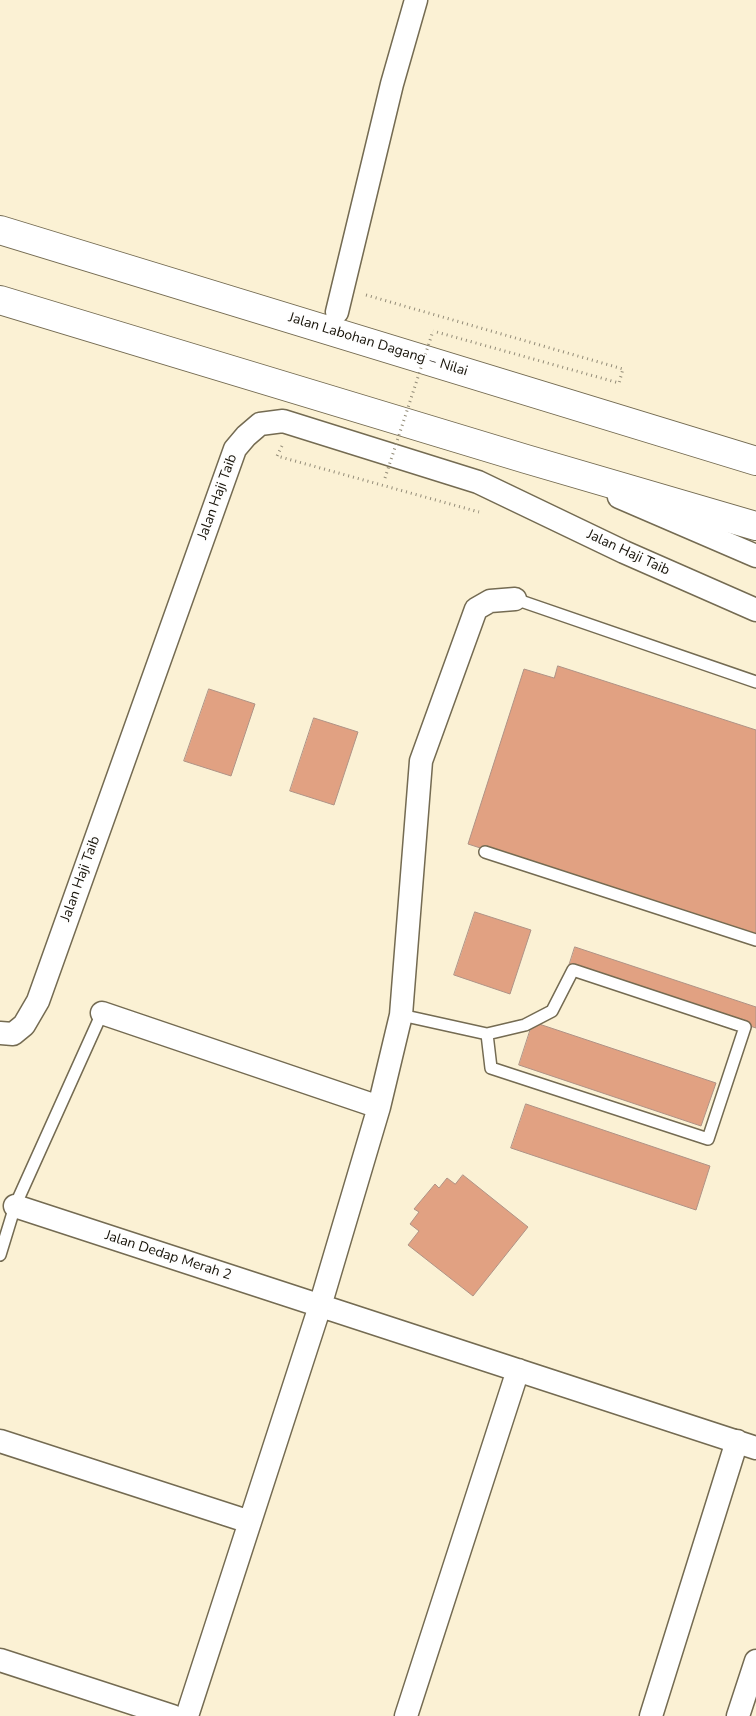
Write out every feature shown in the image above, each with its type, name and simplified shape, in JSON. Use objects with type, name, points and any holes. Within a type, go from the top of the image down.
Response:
[{"type":"main road","name":"Jalan Labohan Dagang ‒ Nilai","points":[[0,230],[756,461]]},
{"type":"main road","points":[[0,300],[526,459],[756,526]]},
{"type":"street","points":[[338,312],[392,84],[416,0]]},
{"type":"street","name":"Jalan Haji Taib","points":[[0,1033],[13,1034],[24,1025],[38,1001],[235,449],[260,424],[283,421],[478,482],[624,552],[756,610]]},
{"type":"street","points":[[526,459],[756,556]]},
{"type":"street","points":[[187,1716],[320,1306],[379,1107],[401,1015],[421,761],[476,608],[490,601],[515,599]]},
{"type":"street","points":[[102,1013],[379,1107]]},
{"type":"street","name":"Jalan Dedap Merah 2","points":[[15,1206],[746,1444]]},
{"type":"street","points":[[406,1716],[518,1370]]},
{"type":"street","points":[[0,1441],[250,1522]]},
{"type":"street","points":[[651,1716],[746,1444]]},
{"type":"street","points":[[0,1660],[172,1716]]},
{"type":"street","points":[[738,1716],[756,1661]]},
{"type":"lane","points":[[515,599],[756,682]]},
{"type":"lane","points":[[485,852],[756,940]]},
{"type":"lane","points":[[401,1015],[487,1034],[525,1025],[552,1011],[573,970],[745,1027],[708,1139],[491,1068],[487,1034]]},
{"type":"lane","points":[[0,1255],[15,1206],[102,1013]]},
{"type":"path","points":[[344,288],[623,369],[619,382],[433,331],[385,478]]},
{"type":"path","points":[[283,443],[277,456],[487,514],[516,500]]},
{"type":"building","points":[[558,666],[756,730],[756,937],[468,844],[524,669],[554,678]]},
{"type":"building","points":[[209,689],[255,704],[231,776],[184,761]]},
{"type":"building","points":[[314,718],[358,732],[334,805],[290,791]]},
{"type":"building","points":[[475,912],[531,930],[510,994],[454,975]]},
{"type":"building","points":[[575,947],[756,1007],[756,1028],[569,966]]},
{"type":"building","points":[[533,1022],[716,1083],[701,1126],[519,1065]]},
{"type":"building","points":[[526,1104],[710,1166],[696,1210],[511,1148]]},
{"type":"building","points":[[463,1175],[528,1227],[473,1296],[408,1245],[419,1231],[410,1224],[419,1212],[414,1209],[435,1184],[439,1188],[447,1178],[455,1184]]}]
